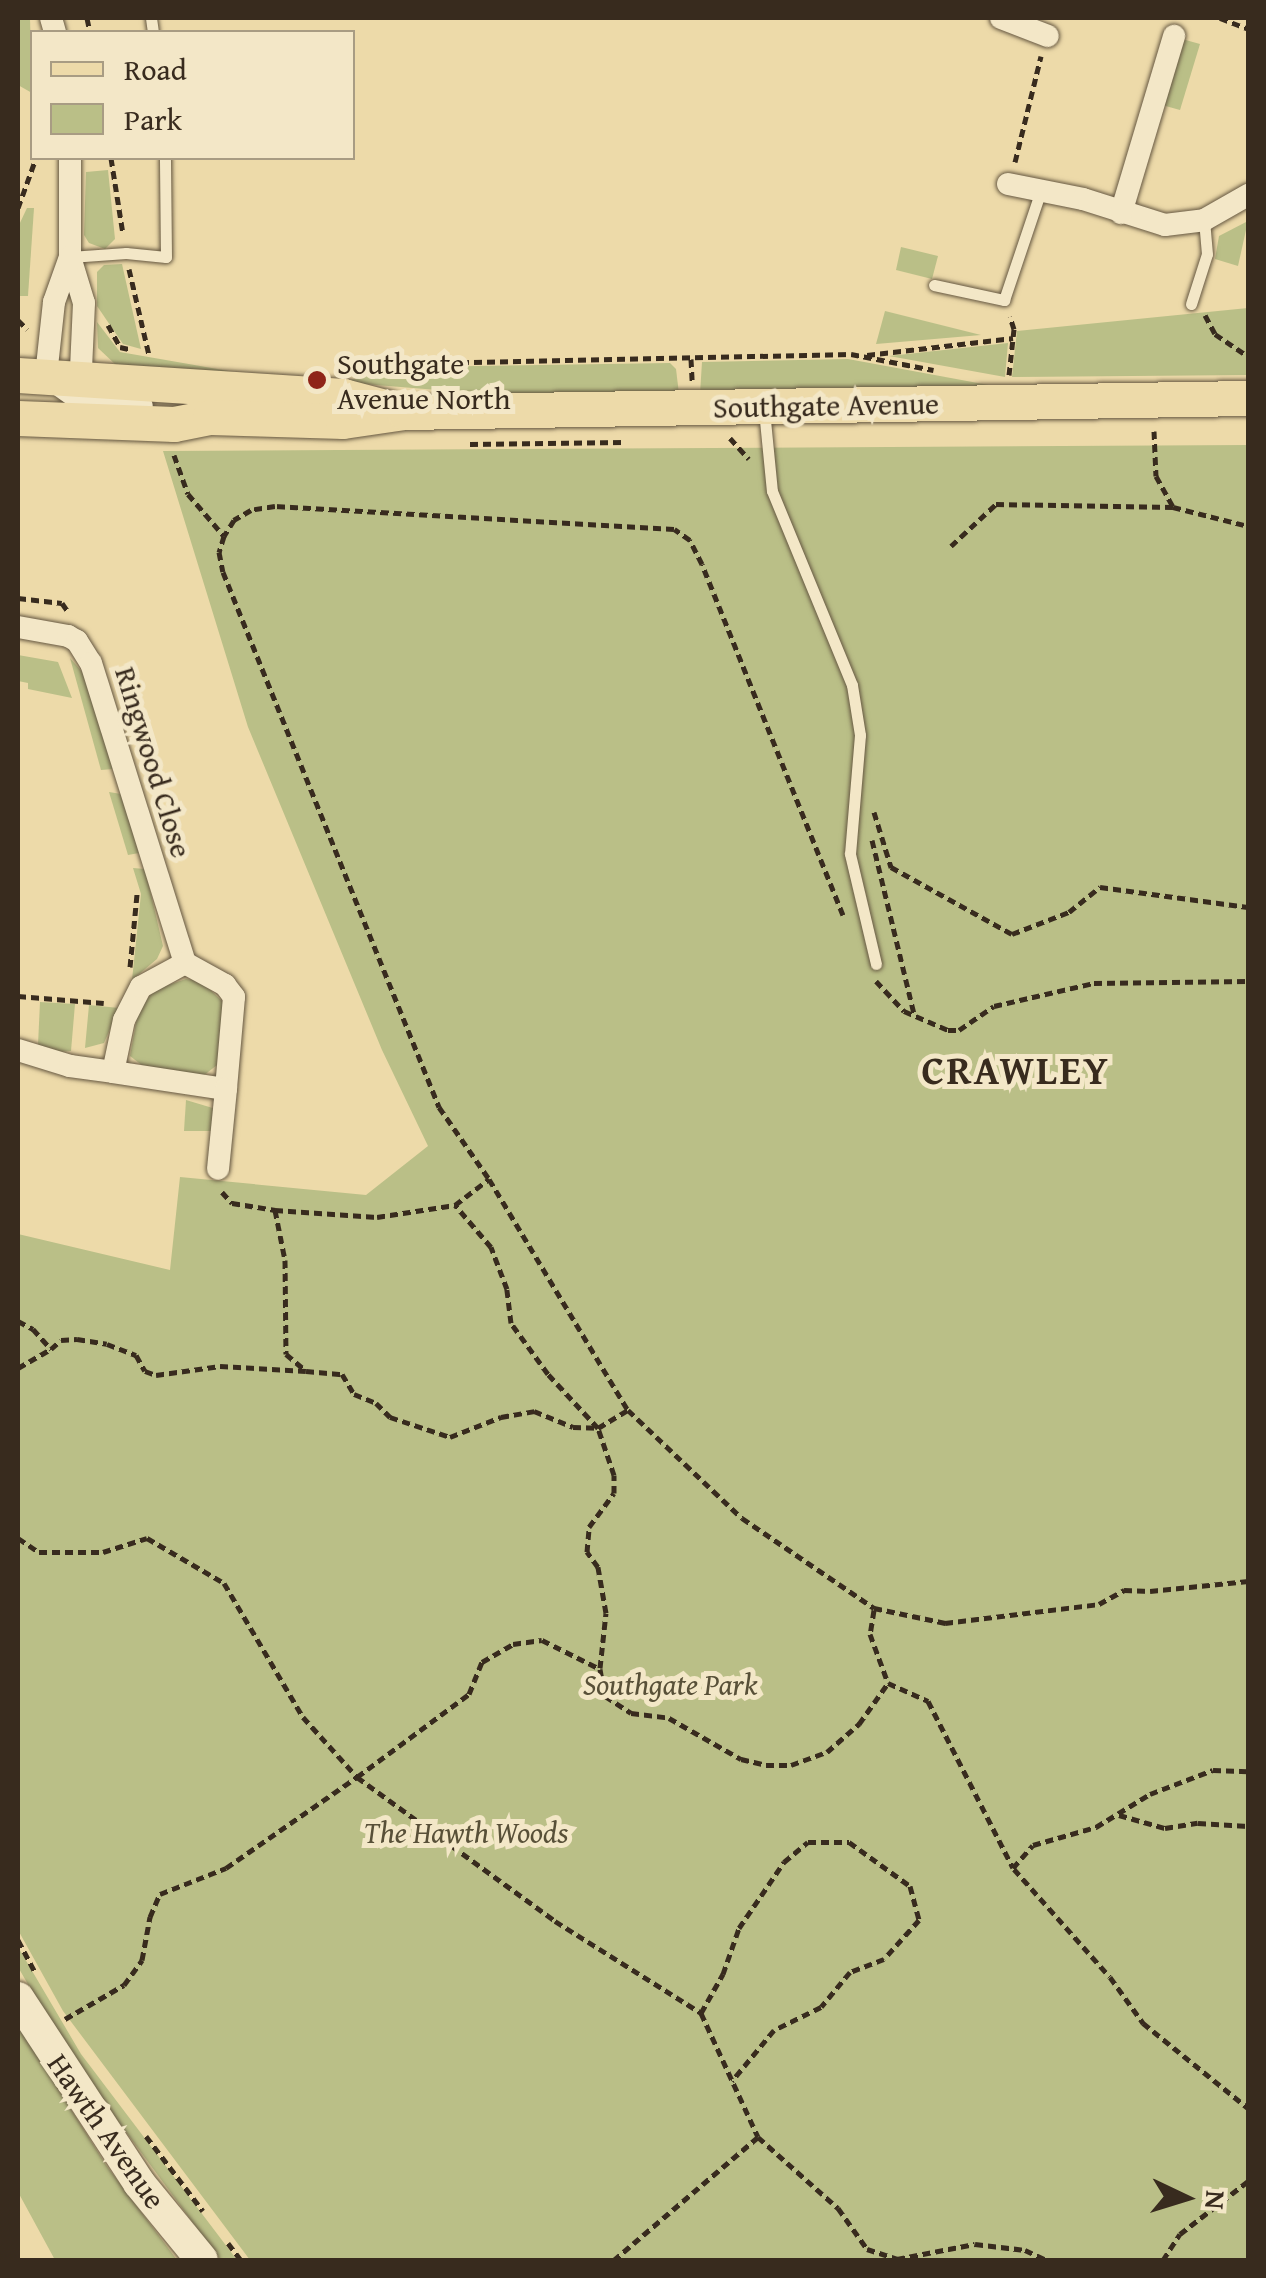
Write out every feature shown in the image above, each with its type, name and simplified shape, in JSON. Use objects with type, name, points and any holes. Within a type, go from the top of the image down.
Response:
[{"type":"main road","name":"Southgate Avenue","points":[[32,375],[80,399],[174,424],[210,417],[342,421],[404,412],[1248,398]]},
{"type":"main road","name":"Southgate Avenue","points":[[18,418],[80,399],[343,396],[404,412]]},
{"type":"street","points":[[1002,18],[1048,36]]},
{"type":"street","points":[[1121,213],[1174,36]]},
{"type":"street","points":[[70,160],[70,257],[84,303],[80,399]]},
{"type":"street","points":[[1008,184],[1040,194],[1083,200],[1165,225],[1204,220],[1248,195]]},
{"type":"street","points":[[32,375],[70,257]]},
{"type":"street","name":"Ringwood Close","points":[[18,626],[68,636],[77,641],[91,664],[185,963]]},
{"type":"street","points":[[113,1072],[124,1020],[141,987],[185,963],[225,985],[234,998],[218,1169]]},
{"type":"street","points":[[18,1050],[70,1066],[226,1088]]},
{"type":"street","name":"Hawth Avenue","points":[[18,1998],[139,2183],[202,2260]]},
{"type":"lane","points":[[70,257],[126,253],[166,257],[165,160]]},
{"type":"lane","points":[[934,286],[1004,300],[1040,194]]},
{"type":"lane","points":[[1191,303],[1207,254],[1204,220]]},
{"type":"lane","points":[[764,405],[772,490],[852,685],[860,734],[850,854],[876,964]]},
{"type":"path","points":[[1220,18],[1248,29]]},
{"type":"path","points":[[1008,184],[1048,36]]},
{"type":"path","points":[[18,208],[35,160]]},
{"type":"path","points":[[111,160],[147,355],[165,357]]},
{"type":"path","points":[[996,382],[1009,383],[1013,338],[1004,300]]},
{"type":"path","points":[[1191,303],[1202,307],[1215,334],[1248,356]]},
{"type":"path","points":[[18,320],[27,330]]},
{"type":"path","points":[[359,374],[422,363],[862,356],[1013,338]]},
{"type":"path","points":[[862,356],[951,374]]},
{"type":"path","points":[[1154,431],[1156,476],[1173,507]]},
{"type":"path","points":[[172,445],[188,494],[224,536]]},
{"type":"path","points":[[951,546],[996,504],[1173,507],[1248,526]]},
{"type":"path","points":[[843,916],[702,564],[690,540],[674,529],[275,506],[251,510],[234,520],[220,552],[223,572],[439,1108],[489,1179],[628,1410],[742,1518],[874,1608],[945,1624],[1100,1604],[1124,1590],[1150,1592],[1248,1581]]},
{"type":"path","points":[[871,802],[891,867],[1012,934],[1069,912],[1100,887],[1248,908]]},
{"type":"path","points":[[872,841],[915,1017]]},
{"type":"path","points":[[18,996],[129,1005],[137,894]]},
{"type":"path","points":[[864,973],[915,1017],[938,1029],[959,1030],[994,1006],[1094,983],[1248,981]]},
{"type":"path","points":[[218,1169],[220,1190],[232,1203],[377,1217],[455,1205],[489,1179]]},
{"type":"path","points":[[455,1205],[490,1247],[507,1289],[511,1323],[548,1374],[598,1428],[614,1475],[614,1494],[590,1527],[587,1552],[598,1568],[606,1613],[600,1669],[605,1696],[631,1713],[669,1718],[741,1759],[791,1766],[827,1752],[859,1724],[888,1683]]},
{"type":"path","points":[[276,1210],[285,1260],[286,1354],[306,1371]]},
{"type":"path","points":[[18,1321],[33,1328],[50,1349]]},
{"type":"path","points":[[18,1368],[60,1340],[77,1339],[107,1344],[136,1356],[145,1371],[156,1375],[220,1366],[342,1374],[354,1394],[376,1403],[390,1417],[450,1437],[502,1417],[534,1411],[573,1426],[598,1428],[628,1410]]},
{"type":"path","points":[[18,1538],[38,1552],[103,1552],[147,1538],[224,1583],[303,1717],[357,1776],[555,1921],[701,2012],[758,2138],[838,2208],[867,2249],[897,2259],[974,2244],[1025,2250],[1046,2260]]},
{"type":"path","points":[[874,1608],[870,1634],[888,1683],[928,1701],[1013,1868],[1110,1977],[1143,2023],[1248,2108]]},
{"type":"path","points":[[63,2020],[124,1985],[142,1960],[160,1894],[226,1868],[357,1776],[469,1694],[482,1662],[513,1644],[542,1640],[600,1669]]},
{"type":"path","points":[[1013,1868],[1033,1845],[1096,1827],[1150,1794],[1212,1770],[1248,1771]]},
{"type":"path","points":[[1117,1814],[1165,1828],[1198,1823],[1248,1826]]},
{"type":"path","points":[[701,2012],[723,1974],[739,1928],[784,1862],[808,1842],[850,1842],[910,1886],[919,1920],[884,1959],[850,1972],[822,2007],[774,2030],[732,2082]]},
{"type":"path","points":[[614,2260],[758,2138]]},
{"type":"path","points":[[1163,2260],[1180,2234],[1248,2181]]},
{"type":"green space","points":[[18,18],[30,18],[30,92],[18,85]]},
{"type":"green space","points":[[1182,39],[1200,44],[1180,110],[1162,105]]},
{"type":"green space","points":[[108,170],[115,239],[105,249],[89,243],[84,235],[86,172]]},
{"type":"green space","points":[[27,208],[34,208],[28,296],[18,296],[18,227]]},
{"type":"green space","points":[[1248,221],[1238,266],[1215,259],[1219,236]]},
{"type":"green space","points":[[901,247],[938,256],[932,279],[896,270]]},
{"type":"green space","points":[[122,264],[141,349],[123,344],[97,306],[97,272],[104,265]]},
{"type":"green space","points":[[1248,308],[1248,375],[1012,377],[1017,331]]},
{"type":"green space","points":[[885,311],[981,335],[876,344]]},
{"type":"green space","points":[[97,322],[120,352],[281,380],[116,365],[98,348]]},
{"type":"green space","points":[[1008,343],[1005,377],[889,356]]},
{"type":"green space","points":[[848,359],[994,386],[700,394],[702,362]]},
{"type":"green space","points":[[670,363],[676,369],[679,394],[536,398],[340,382],[411,367]]},
{"type":"green space","name":"Southgate Park","points":[[1248,445],[1248,2260],[250,2260],[63,2011],[18,1930],[18,1234],[170,1270],[180,1177],[366,1195],[428,1146],[382,1050],[248,727],[163,451]]},
{"type":"green space","points":[[18,655],[58,662],[72,698],[28,689],[28,683],[18,681]]},
{"type":"green space","points":[[70,658],[83,673],[113,769],[101,770]]},
{"type":"green space","points":[[109,792],[121,794],[139,853],[128,855]]},
{"type":"green space","points":[[133,868],[145,869],[163,946],[157,959],[132,980],[141,894]]},
{"type":"green space","points":[[186,979],[201,981],[223,1002],[217,1065],[203,1076],[143,1066],[130,1056],[138,1012],[147,999],[156,989]]},
{"type":"green space","points":[[40,1002],[75,1004],[71,1051],[58,1052],[38,1045]]},
{"type":"green space","points":[[89,1005],[119,1008],[104,1043],[85,1048]]},
{"type":"green space","points":[[186,1100],[216,1109],[213,1131],[184,1131]]},
{"type":"green space","points":[[18,1947],[81,2054],[237,2260],[219,2258],[67,2052],[18,1967]]},
{"type":"green space","points":[[18,2025],[106,2165],[177,2260],[55,2260],[18,2192]]},
{"type":"place","name":"Southgate Avenue North","points":[[317,380]]},
{"type":"district","name":"CRAWLEY","points":[[1016,1070]]},
{"type":"park label","name":"The Hawth Woods","points":[[466,1832]]}]
